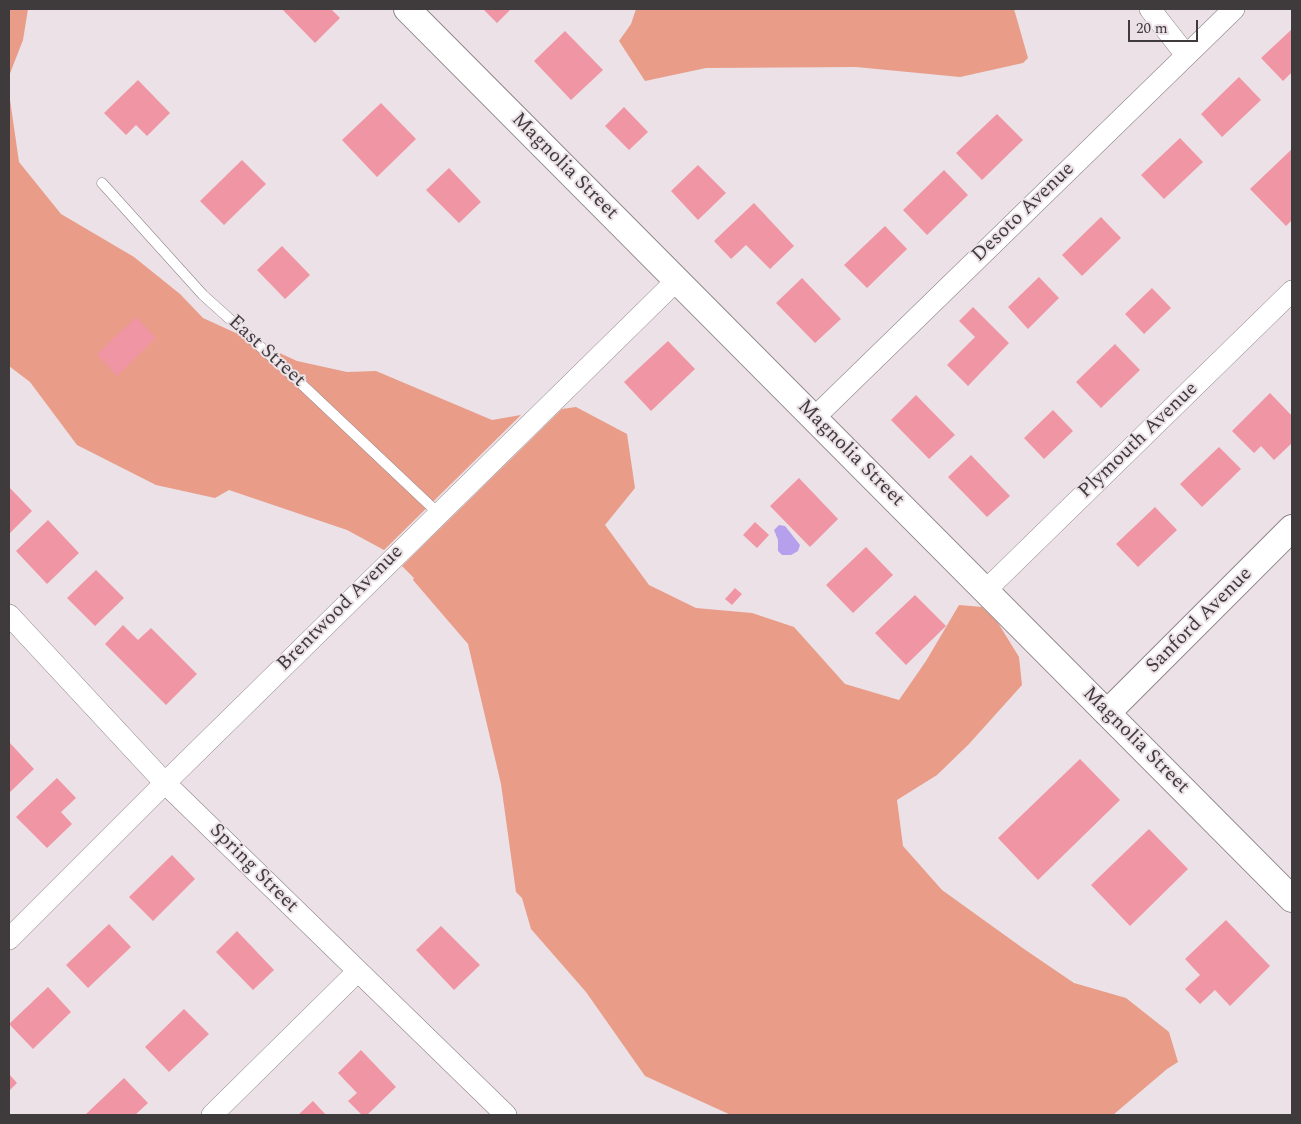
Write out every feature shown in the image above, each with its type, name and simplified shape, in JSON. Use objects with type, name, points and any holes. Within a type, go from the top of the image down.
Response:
[{"type":"street","name":"Magnolia Street","points":[[407,9],[1292,899]]},
{"type":"street","points":[[1150,9],[1186,55]]},
{"type":"street","name":"Desoto Avenue","points":[[814,418],[1234,9]]},
{"type":"street","name":"Brentwood Avenue","points":[[9,939],[438,513],[676,281]]},
{"type":"street","name":"Plymouth Avenue","points":[[986,591],[1292,291]]},
{"type":"street","name":"Sanford Avenue","points":[[1107,713],[1292,528]]},
{"type":"street","name":"Spring Street","points":[[9,615],[165,783],[506,1115]]},
{"type":"street","points":[[212,1115],[357,972]]},
{"type":"lane","name":"East Street","points":[[102,183],[203,295],[293,376],[438,513]]},
{"type":"shaded area","points":[[9,9],[28,9],[23,40],[9,76]]},
{"type":"shaded area","points":[[636,9],[1014,9],[1028,58],[1023,63],[960,77],[856,67],[706,68],[645,81],[619,41],[631,24]]},
{"type":"shaded area","points":[[9,93],[19,162],[61,214],[134,257],[180,294],[203,318],[297,361],[347,372],[376,371],[492,420],[521,415],[384,550],[347,530],[229,490],[215,498],[156,485],[77,445],[30,382],[9,366]]},
{"type":"shaded area","points":[[576,407],[627,434],[635,488],[605,525],[649,585],[696,608],[752,613],[794,627],[845,684],[899,700],[926,661],[959,605],[982,607],[998,623],[1019,657],[1022,685],[969,744],[937,775],[897,800],[903,846],[942,890],[1024,949],[1074,983],[1126,998],[1169,1032],[1178,1062],[1167,1069],[1113,1115],[731,1115],[645,1076],[586,992],[531,929],[522,898],[516,892],[501,784],[468,644],[402,566],[562,409]]},
{"type":"shaded area","points":[[779,525],[785,526],[800,545],[798,551],[791,555],[782,555],[778,551],[778,540],[774,530]]},
{"type":"building","points":[[282,9],[331,9],[340,18],[315,43]]},
{"type":"building","points":[[483,9],[511,9],[497,23]]},
{"type":"building","points":[[1291,30],[1292,72],[1283,81],[1261,58]]},
{"type":"building","points":[[565,31],[603,70],[571,100],[534,61]]},
{"type":"building","points":[[1239,77],[1261,100],[1222,137],[1201,114]]},
{"type":"building","points":[[138,80],[170,113],[147,136],[136,125],[126,135],[104,113]]},
{"type":"building","points":[[381,103],[416,139],[377,177],[342,140]]},
{"type":"building","points":[[624,107],[648,132],[629,150],[605,126]]},
{"type":"building","points":[[997,114],[1023,140],[982,180],[956,153]]},
{"type":"building","points":[[1180,138],[1203,162],[1164,199],[1141,175]]},
{"type":"building","points":[[1292,149],[1292,220],[1286,226],[1250,189]]},
{"type":"building","points":[[242,160],[266,184],[224,225],[200,201]]},
{"type":"building","points":[[698,165],[726,193],[698,220],[671,191]]},
{"type":"building","points":[[449,168],[481,202],[459,223],[426,190]]},
{"type":"building","points":[[944,170],[968,195],[927,235],[903,210]]},
{"type":"building","points":[[754,203],[794,246],[770,269],[746,245],[731,259],[714,241]]},
{"type":"building","points":[[1101,217],[1121,238],[1082,276],[1062,255]]},
{"type":"building","points":[[885,226],[907,249],[867,288],[844,265]]},
{"type":"building","points":[[282,246],[310,275],[285,299],[257,270]]},
{"type":"building","points":[[1039,277],[1059,298],[1028,329],[1008,307]]},
{"type":"building","points":[[802,278],[841,319],[815,343],[776,303]]},
{"type":"building","points":[[1152,288],[1171,308],[1144,334],[1125,314]]},
{"type":"building","points":[[973,307],[1009,343],[968,386],[947,365],[975,337],[959,321]]},
{"type":"building","points":[[136,317],[156,338],[117,376],[97,354]]},
{"type":"building","points":[[668,341],[695,369],[651,411],[624,382]]},
{"type":"building","points":[[1115,344],[1140,370],[1101,408],[1076,382]]},
{"type":"building","points":[[1270,393],[1292,416],[1292,443],[1274,460],[1261,446],[1254,453],[1232,431]]},
{"type":"building","points":[[916,395],[955,435],[929,459],[891,420]]},
{"type":"building","points":[[1053,410],[1073,431],[1044,459],[1024,438]]},
{"type":"building","points":[[1219,447],[1241,469],[1202,507],[1180,484]]},
{"type":"building","points":[[971,455],[1010,496],[987,517],[948,477]]},
{"type":"building","points":[[799,478],[838,519],[810,547],[770,506]]},
{"type":"building","points":[[9,487],[32,511],[9,534]]},
{"type":"building","points":[[1155,507],[1177,530],[1138,567],[1116,544]]},
{"type":"building","points":[[48,520],[79,553],[47,584],[16,551]]},
{"type":"building","points":[[755,522],[769,535],[757,548],[743,535]]},
{"type":"building","points":[[866,547],[893,575],[853,613],[826,585]]},
{"type":"building","points":[[96,570],[124,598],[95,626],[67,598]]},
{"type":"building","points":[[735,588],[742,594],[732,605],[725,599]]},
{"type":"building","points":[[915,595],[946,626],[906,665],[875,633]]},
{"type":"building","points":[[123,625],[138,640],[151,628],[197,674],[166,705],[105,644]]},
{"type":"building","points":[[9,742],[34,769],[9,793]]},
{"type":"building","points":[[1080,759],[1120,800],[1038,880],[998,838]]},
{"type":"building","points":[[57,778],[76,798],[61,812],[72,824],[47,848],[16,817]]},
{"type":"building","points":[[1149,829],[1188,869],[1130,926],[1091,885]]},
{"type":"building","points":[[172,855],[195,879],[153,921],[129,897]]},
{"type":"building","points":[[1226,920],[1270,966],[1230,1006],[1215,990],[1200,1004],[1185,989],[1200,975],[1185,959]]},
{"type":"building","points":[[109,924],[131,947],[88,988],[66,965]]},
{"type":"building","points":[[441,926],[480,965],[454,990],[416,950]]},
{"type":"building","points":[[237,931],[274,970],[253,990],[216,952]]},
{"type":"building","points":[[48,987],[71,1012],[33,1049],[9,1024]]},
{"type":"building","points":[[184,1009],[209,1034],[169,1072],[145,1047]]},
{"type":"building","points":[[361,1050],[396,1087],[367,1115],[362,1115],[348,1101],[357,1093],[338,1073]]},
{"type":"building","points":[[9,1074],[17,1083],[9,1091]]},
{"type":"building","points":[[124,1078],[148,1103],[135,1115],[85,1115]]},
{"type":"building","points":[[313,1101],[326,1115],[298,1115]]}]
